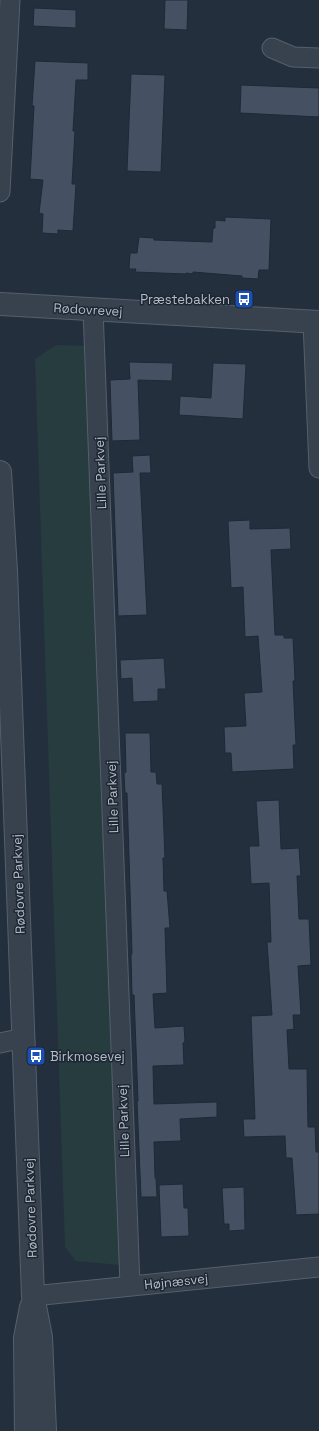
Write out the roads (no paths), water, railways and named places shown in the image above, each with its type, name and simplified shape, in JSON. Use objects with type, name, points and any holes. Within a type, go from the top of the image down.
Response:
[{"type":"street","points":[[0,192],[10,0]]},
{"type":"street","points":[[272,48],[293,57],[319,58]]},
{"type":"street","name":"Rødovrevej","points":[[0,304],[316,322]]},
{"type":"street","name":"Lille Parkvej","points":[[93,309],[130,1285]]},
{"type":"street","points":[[316,322],[319,468]]},
{"type":"street","name":"Rødovre Parkvej","points":[[0,472],[6,571],[33,1296],[41,1337],[45,1431]]},
{"type":"street","points":[[0,1043],[24,1038]]},
{"type":"street","name":"Højnæsvej","points":[[33,1296],[319,1267]]},
{"type":"street","name":"Rødovre Parkvej","points":[[26,1431],[25,1338],[33,1296]]},
{"type":"place","name":"Præstebakken","points":[[244,299]]},
{"type":"place","name":"Birkmosevej","points":[[36,1056]]}]
